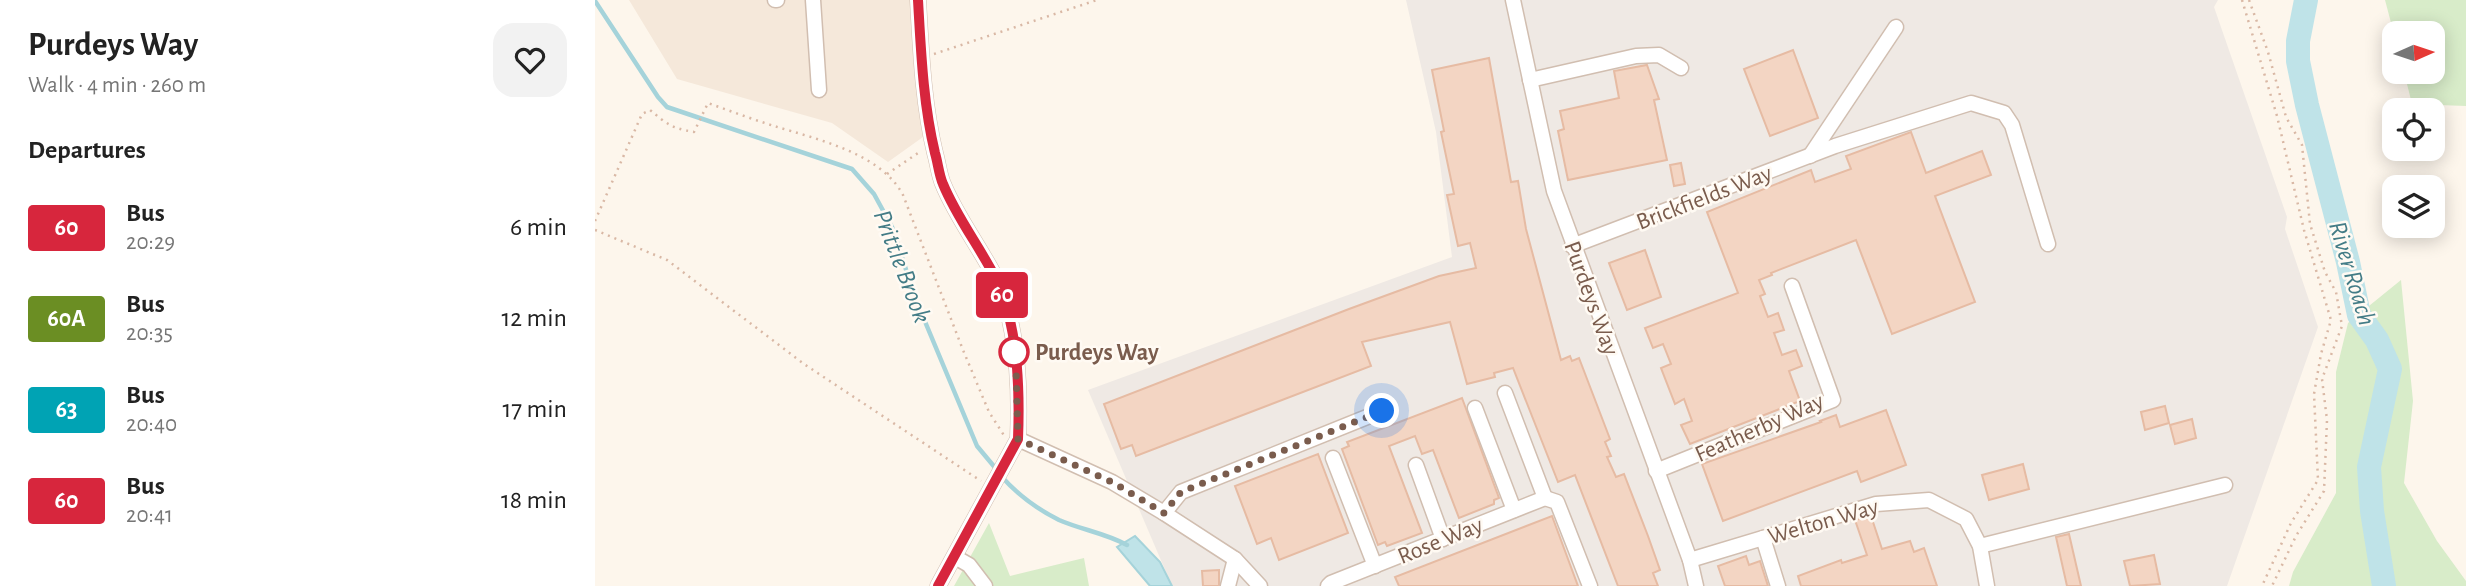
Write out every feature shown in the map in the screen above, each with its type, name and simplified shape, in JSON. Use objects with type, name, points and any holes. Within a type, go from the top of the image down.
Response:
[{"type":"street","points":[[813,0],[820,90]]},
{"type":"street","points":[[918,0],[921,58],[933,144],[943,184],[996,279],[1008,313],[1016,366],[1013,449],[938,586]]},
{"type":"street","name":"Purdeys Way","points":[[1514,1],[1554,191],[1572,246],[1690,560],[1696,586]]},
{"type":"street","points":[[1809,157],[1896,27]]},
{"type":"street","points":[[1530,80],[1636,56],[1659,55],[1681,68]]},
{"type":"street","name":"Brickfields Way","points":[[1572,246],[1835,146],[1971,103],[2004,113],[2013,125],[2048,244]]},
{"type":"street","name":"Featherby Way","points":[[1656,471],[1833,400],[1792,286]]},
{"type":"street","points":[[1505,393],[1545,498],[1557,502],[1590,586]]},
{"type":"street","points":[[1475,408],[1514,510]]},
{"type":"street","points":[[1164,513],[1181,492],[1382,411]]},
{"type":"street","points":[[1013,449],[1112,482],[1235,559],[1260,586]]},
{"type":"street","points":[[1333,458],[1375,566]]},
{"type":"street","points":[[1416,465],[1443,539]]},
{"type":"street","points":[[1987,586],[1980,546],[2225,485]]},
{"type":"street","name":"Rose Way","points":[[1328,586],[1545,498]]},
{"type":"street","name":"Welton Way","points":[[1690,560],[1876,504],[1929,500],[1966,519],[1980,546]]},
{"type":"street","points":[[1763,538],[1779,586]]},
{"type":"street","points":[[954,557],[969,565],[985,586]]},
{"type":"street","points":[[1228,586],[1235,559]]},
{"type":"path","points":[[921,58],[1097,0]]},
{"type":"path","points":[[2242,0],[2277,116],[2304,230],[2331,320],[2314,394],[2318,480],[2291,523],[2262,586]]},
{"type":"path","points":[[2249,0],[2268,52],[2286,117],[2302,145],[2310,224],[2325,272],[2336,292],[2342,326],[2322,379],[2327,420],[2324,491],[2296,536],[2272,586]]},
{"type":"path","points":[[595,221],[642,114],[650,110],[666,125],[694,132],[708,103],[833,143],[887,174],[898,185],[915,219],[989,412],[1013,449]]},
{"type":"path","points":[[887,174],[933,144]]},
{"type":"path","points":[[595,230],[667,260],[804,364],[993,488]]},
{"type":"shaded area","points":[[629,0],[918,0],[930,132],[888,162],[832,123],[677,79]]},
{"type":"shaded area","points":[[1406,0],[2218,0],[2214,7],[2287,217],[2285,229],[2318,327],[2227,586],[1172,586],[1088,390],[1452,257],[1436,132]]},
{"type":"green space","points":[[2385,0],[2466,0],[2466,106],[2445,105],[2445,98],[2410,98],[2407,84],[2445,84],[2445,21],[2391,21]]},
{"type":"green space","points":[[2401,280],[2413,401],[2404,483],[2437,541],[2466,581],[2466,586],[2289,586],[2293,572],[2336,493],[2336,372],[2348,323]]},
{"type":"green space","points":[[989,523],[1010,576],[1084,558],[1089,586],[954,586]]},
{"type":"water","points":[[1135,536],[1160,562],[1172,586],[1150,586],[1117,547]]},
{"type":"building","points":[[1793,50],[1818,118],[1770,136],[1744,69]]},
{"type":"building","points":[[1489,58],[1511,182],[1518,181],[1526,229],[1561,360],[1570,356],[1572,361],[1579,358],[1610,439],[1605,442],[1611,456],[1607,457],[1616,477],[1624,474],[1660,570],[1653,573],[1658,586],[1618,586],[1575,475],[1558,482],[1513,368],[1494,373],[1495,377],[1467,384],[1450,322],[1362,342],[1371,366],[1136,456],[1132,445],[1121,449],[1104,404],[1439,276],[1476,268],[1470,243],[1458,246],[1447,195],[1454,194],[1432,70]]},
{"type":"building","points":[[1647,65],[1659,99],[1654,100],[1667,160],[1568,180],[1558,131],[1564,129],[1560,111],[1619,98],[1614,71]]},
{"type":"building","points":[[1911,132],[1926,173],[1982,151],[1991,175],[1935,196],[1975,302],[1892,334],[1856,240],[1771,273],[1772,275],[1759,280],[1765,294],[1760,296],[1768,317],[1778,313],[1784,330],[1774,333],[1782,355],[1796,350],[1802,366],[1789,371],[1800,401],[1690,444],[1681,425],[1692,421],[1684,399],[1675,404],[1661,368],[1671,364],[1663,344],[1653,348],[1645,328],[1738,293],[1707,212],[1811,170],[1815,182],[1851,169],[1846,156]]},
{"type":"building","points":[[1681,163],[1685,184],[1674,186],[1670,165]]},
{"type":"building","points":[[1645,250],[1661,297],[1627,310],[1609,263]]},
{"type":"building","points":[[1462,398],[1499,498],[1494,500],[1494,504],[1459,518],[1433,450],[1422,454],[1415,436],[1389,446],[1422,533],[1387,546],[1385,542],[1378,545],[1342,449],[1349,446],[1347,442]]},
{"type":"building","points":[[2165,406],[2169,423],[2145,430],[2141,412]]},
{"type":"building","points":[[1886,410],[1906,465],[1861,482],[1857,471],[1723,521],[1702,464],[1836,415],[1840,427]]},
{"type":"building","points":[[2192,419],[2196,438],[2175,444],[2170,425]]},
{"type":"building","points":[[1318,454],[1348,533],[1279,560],[1271,538],[1257,544],[1235,486]]},
{"type":"building","points":[[2023,464],[2029,489],[1989,500],[1982,475]]},
{"type":"building","points":[[1552,516],[1578,586],[1399,586],[1395,577]]},
{"type":"building","points":[[1871,516],[1882,549],[1910,541],[1914,552],[1924,548],[1937,586],[1801,586],[1798,576],[1841,560],[1842,563],[1867,555],[1855,520]]},
{"type":"building","points":[[2069,534],[2081,586],[2067,586],[2056,537]]},
{"type":"building","points":[[2154,555],[2160,584],[2130,586],[2124,561]]},
{"type":"building","points":[[1746,556],[1749,565],[1760,561],[1768,586],[1725,586],[1718,566]]},
{"type":"building","points":[[1219,570],[1219,586],[1203,586],[1202,571]]},
{"type":"waterway","name":"River Roach","points":[[2306,0],[2298,41],[2298,61],[2307,105],[2359,315],[2377,340],[2390,369],[2369,467],[2372,511],[2384,586]]},
{"type":"waterway","name":"Prittle Brook","points":[[595,1],[667,107],[852,169],[874,194],[892,227],[916,300],[977,446],[997,470]]},
{"type":"waterway","name":"Prittle Brook","points":[[1002,477],[1021,496],[1051,516],[1127,545]]},
{"type":"bus line","name":"60","points":[[918,0],[921,58],[930,132],[943,184],[996,279],[1008,313],[1016,366],[1019,419],[1018,439],[938,586]]},
{"type":"place","name":"Purdeys Way","points":[[1014,352]]},
{"type":"route","points":[[1014,352],[1012,339],[1016,366],[1018,439],[1112,482],[1164,513],[1181,492],[1382,411]]}]
